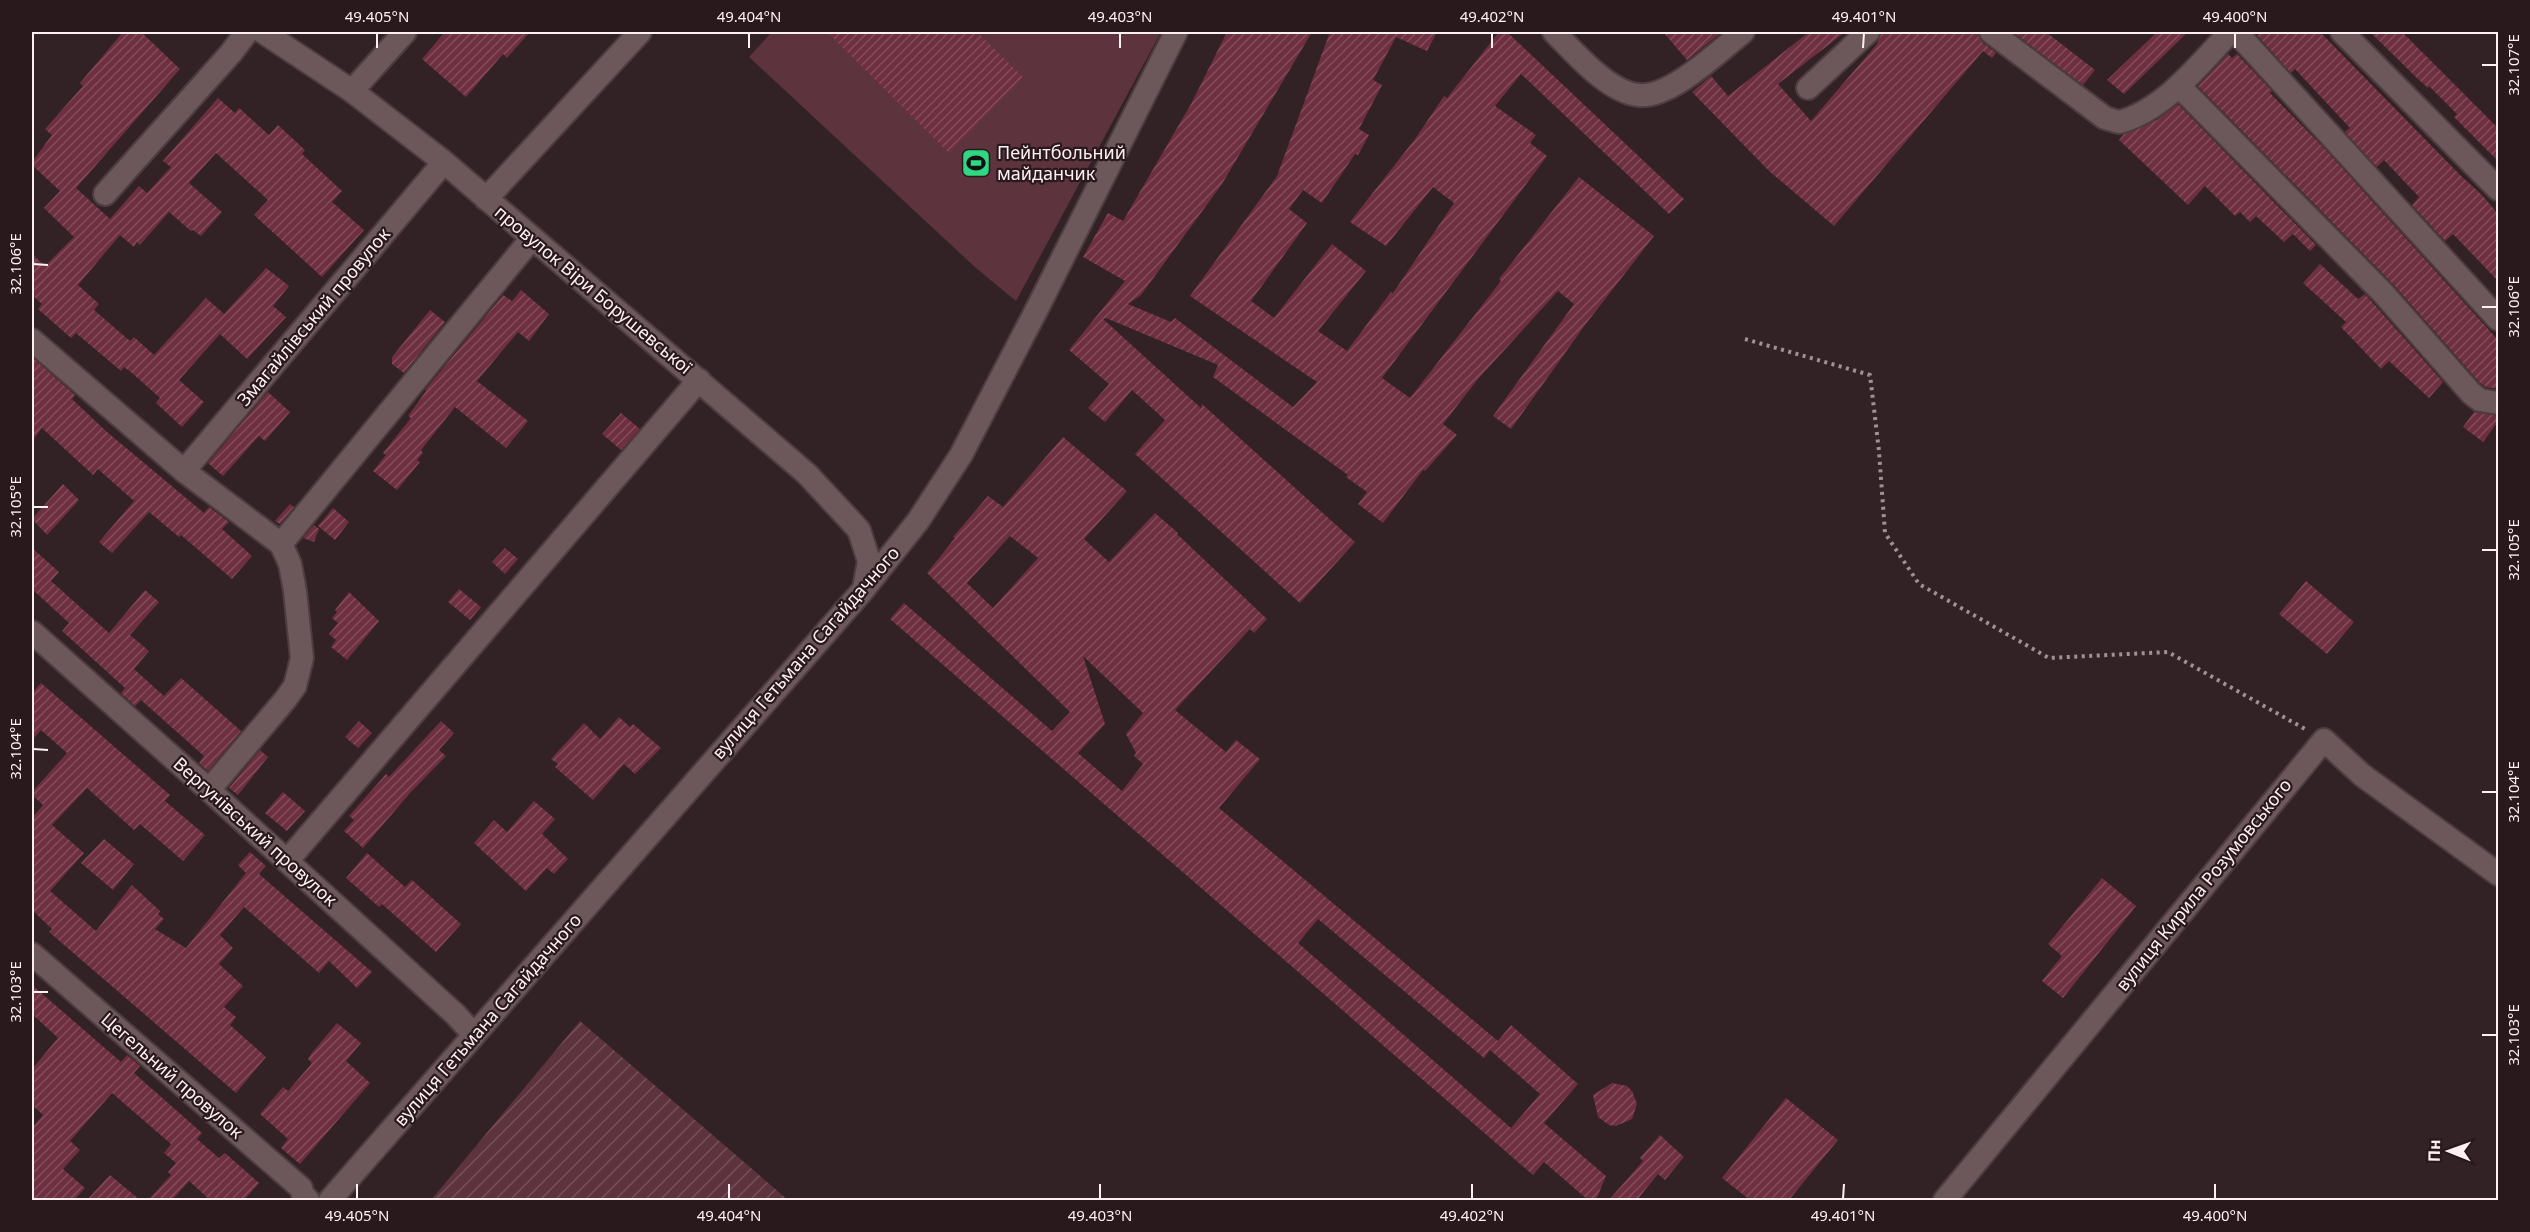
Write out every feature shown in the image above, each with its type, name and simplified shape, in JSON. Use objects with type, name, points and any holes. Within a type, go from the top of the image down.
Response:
[{"type":"street","points":[[105,194],[231,53],[247,32]]},
{"type":"street","name":"провулок Віри Борушевської","points":[[263,32],[352,91],[444,162],[807,474],[859,530],[869,561],[864,589]]},
{"type":"street","points":[[352,91],[405,32]]},
{"type":"street","points":[[486,200],[640,32]]},
{"type":"street","name":"вулиця Гетьмана Сагайдачного","points":[[330,1200],[864,589],[918,521],[961,455],[1176,32]]},
{"type":"street","points":[[1554,32],[1597,74],[1622,89],[1638,95],[1651,94],[1683,81],[1743,32]]},
{"type":"street","points":[[1808,88],[1868,32]]},
{"type":"street","points":[[1991,32],[2112,122],[2126,120],[2179,86],[2230,32]]},
{"type":"street","points":[[2236,32],[2499,319]]},
{"type":"street","points":[[2342,32],[2499,189]]},
{"type":"street","points":[[2179,86],[2383,293],[2471,393],[2480,400],[2499,403]]},
{"type":"street","name":"Змагайлівський провулок","points":[[184,471],[444,162]]},
{"type":"street","points":[[281,544],[532,238]]},
{"type":"street","points":[[32,340],[184,471],[281,544],[290,564],[301,649],[300,672],[295,686],[285,700],[210,789]]},
{"type":"street","points":[[287,861],[699,380]]},
{"type":"street","name":"Вергунівський провулок","points":[[32,632],[210,789],[456,1015],[474,1035]]},
{"type":"street","points":[[2324,740],[2362,775],[2499,874]]},
{"type":"street","name":"вулиця Кирила Розумовського","points":[[1945,1200],[2324,740]]},
{"type":"street","name":"Цегельний провулок","points":[[32,954],[301,1188],[308,1200]]},
{"type":"path","points":[[1745,339],[1870,375],[1885,533],[1919,584],[2049,658],[2168,652],[2324,740]]},
{"type":"shaded area","name":"Пейнтбольний майданчик","points":[[772,32],[1161,32],[1016,301],[976,268],[749,57]]},
{"type":"shaded area","points":[[580,1021],[788,1200],[431,1200]]},
{"type":"building","points":[[123,32],[141,32],[180,69],[76,188],[110,219],[139,186],[147,193],[171,167],[163,161],[218,98],[235,113],[239,108],[269,135],[278,125],[305,150],[302,154],[342,191],[332,202],[364,230],[322,277],[254,215],[268,200],[216,153],[189,183],[222,212],[201,236],[191,231],[169,212],[140,245],[137,242],[134,247],[120,235],[78,285],[99,304],[94,310],[130,341],[134,337],[154,355],[206,298],[224,314],[266,268],[289,286],[273,306],[286,317],[247,359],[220,334],[179,380],[204,402],[182,427],[156,403],[160,398],[132,373],[124,367],[121,371],[76,333],[71,338],[38,309],[42,304],[32,295],[32,254],[45,266],[74,237],[44,208],[60,191],[32,165],[32,162],[52,135],[45,129],[83,86],[80,83]]},
{"type":"building","points":[[445,32],[530,32],[507,58],[503,54],[466,97],[422,59]]},
{"type":"building","points":[[827,32],[977,32],[1023,77],[949,153]]},
{"type":"building","points":[[1227,32],[1312,32],[1222,184],[1141,295],[1128,304],[1171,322],[1175,318],[1293,407],[1317,382],[1190,296],[1277,176],[1330,32],[1437,32],[1427,51],[1396,37],[1373,80],[1382,85],[1359,129],[1369,135],[1358,155],[1355,154],[1322,203],[1303,190],[1289,209],[1307,223],[1251,301],[1274,318],[1332,244],[1366,271],[1318,331],[1347,351],[1391,292],[1393,293],[1454,203],[1433,187],[1386,246],[1350,222],[1415,139],[1444,96],[1447,98],[1499,32],[1507,32],[1684,199],[1669,214],[1521,74],[1495,106],[1536,135],[1530,143],[1547,156],[1382,378],[1410,398],[1579,177],[1654,236],[1585,325],[1511,429],[1493,416],[1574,304],[1558,291],[1478,379],[1443,424],[1457,435],[1425,471],[1423,470],[1383,523],[1358,504],[1367,492],[1346,477],[1348,475],[1213,377],[1218,365],[1106,318],[1103,319],[1201,408],[1202,404],[1355,542],[1300,603],[1135,454],[1165,420],[1132,390],[1105,422],[1088,408],[1109,384],[1069,350],[1125,281],[1083,257],[1108,213],[1123,221],[1191,104]]},
{"type":"building","points":[[1663,32],[1722,32],[1687,60]]},
{"type":"building","points":[[1809,32],[1845,32],[1778,84],[1811,121],[1877,44],[1881,32],[1978,32],[1982,42],[1996,53],[1992,58],[1983,51],[1834,226],[1769,171],[1692,92],[1711,76],[1728,96]]},
{"type":"building","points":[[2013,32],[2046,32],[2095,70],[2083,85]]},
{"type":"building","points":[[2157,32],[2188,32],[2124,94],[2107,80]]},
{"type":"building","points":[[2261,32],[2320,32],[2482,195],[2499,215],[2499,282],[2453,234],[2445,241],[2412,205],[2419,197],[2384,160],[2377,167],[2345,132],[2350,128],[2295,69],[2291,73],[2257,35]]},
{"type":"building","points":[[2370,32],[2402,32],[2499,129],[2499,162],[2454,117],[2457,114]]},
{"type":"building","points":[[2228,54],[2232,58],[2237,54],[2272,91],[2270,93],[2324,148],[2499,341],[2499,389],[2486,387],[2480,383],[2393,284],[2198,86]]},
{"type":"building","points":[[2178,104],[2316,245],[2310,251],[2293,234],[2284,242],[2256,216],[2250,222],[2240,212],[2235,216],[2205,186],[2188,205],[2119,140],[2124,134],[2157,120]]},
{"type":"building","points":[[2320,264],[2358,299],[2365,294],[2443,382],[2429,398],[2389,361],[2381,369],[2341,327],[2346,322],[2303,283]]},
{"type":"building","points":[[521,290],[549,314],[529,341],[518,332],[477,381],[528,421],[506,448],[455,407],[421,450],[423,453],[417,460],[420,462],[397,490],[373,471],[386,455],[383,453],[411,418],[408,416],[425,390],[503,295],[512,301]]},
{"type":"building","points":[[430,310],[445,322],[404,373],[392,364],[392,357]]},
{"type":"building","points":[[32,357],[75,395],[72,399],[107,432],[204,513],[209,507],[229,522],[222,529],[252,556],[232,579],[181,535],[179,537],[149,512],[112,553],[99,542],[134,501],[98,469],[93,475],[42,428],[32,441]]},
{"type":"building","points":[[268,392],[290,412],[265,441],[259,436],[223,476],[208,463]]},
{"type":"building","points":[[2474,412],[2499,416],[2499,420],[2483,442],[2463,427]]},
{"type":"building","points":[[621,413],[640,429],[621,450],[602,434]]},
{"type":"building","points":[[1063,437],[1127,491],[1084,539],[1109,562],[1155,513],[1267,619],[1254,633],[1250,629],[1175,710],[1226,752],[1236,740],[1260,759],[1219,808],[1498,1041],[1511,1025],[1578,1084],[1544,1123],[1606,1176],[1596,1200],[1588,1200],[1544,1162],[1533,1175],[890,619],[904,603],[1052,731],[1070,712],[927,573],[955,538],[953,537],[988,496],[1003,507]],"holes":[[[1010,536],[1038,558],[993,608],[967,583]],[[1083,656],[1143,713],[1126,734],[1136,753],[1134,756],[1143,764],[1122,791],[1078,753],[1105,724]],[[1318,919],[1484,1058],[1490,1050],[1540,1094],[1511,1128],[1298,943]]]},
{"type":"building","points":[[63,484],[79,500],[47,535],[32,519]]},
{"type":"building","points":[[290,504],[294,507],[280,524],[275,521]]},
{"type":"building","points":[[333,508],[349,522],[335,540],[318,526]]},
{"type":"building","points":[[314,525],[319,529],[314,542],[303,538]]},
{"type":"building","points":[[32,548],[59,572],[51,581],[109,633],[145,590],[159,602],[130,635],[149,651],[134,669],[164,696],[181,678],[241,731],[208,771],[199,763],[204,756],[141,700],[135,706],[121,693],[125,688],[62,631],[69,623],[32,589]]},
{"type":"building","points":[[505,548],[518,559],[505,574],[492,562]]},
{"type":"building","points":[[2306,581],[2354,622],[2327,654],[2279,614]]},
{"type":"building","points":[[459,589],[481,607],[470,620],[448,602]]},
{"type":"building","points":[[349,592],[379,621],[347,660],[331,647],[336,640],[329,634],[338,623],[332,618],[337,612],[335,610]]},
{"type":"building","points":[[41,683],[170,795],[165,801],[205,835],[183,861],[140,824],[134,830],[87,788],[52,825],[84,853],[50,891],[96,931],[132,885],[160,911],[158,914],[164,919],[155,929],[186,948],[246,873],[238,865],[250,852],[266,866],[259,874],[372,972],[357,988],[329,961],[319,973],[244,907],[220,935],[233,948],[219,964],[243,986],[224,1007],[236,1017],[230,1025],[266,1057],[236,1093],[49,932],[52,929],[32,910],[32,818],[43,805],[32,795],[32,792],[67,753],[41,730],[32,740],[32,693]]},
{"type":"building","points":[[619,717],[630,727],[633,724],[661,748],[635,774],[624,764],[593,800],[555,767],[558,764],[551,759],[584,723],[600,739]]},
{"type":"building","points":[[359,721],[372,733],[358,748],[345,737]]},
{"type":"building","points":[[441,721],[454,733],[439,750],[446,756],[410,793],[363,848],[344,831],[354,820],[349,816],[386,774],[389,777]]},
{"type":"building","points":[[260,750],[268,757],[238,795],[229,788]]},
{"type":"building","points":[[283,792],[305,811],[287,831],[265,813]]},
{"type":"building","points":[[534,801],[555,819],[542,834],[568,859],[554,874],[547,868],[526,891],[474,843],[494,820],[507,832]]},
{"type":"building","points":[[104,839],[134,864],[113,890],[81,863]]},
{"type":"building","points":[[367,853],[405,887],[412,880],[461,924],[436,952],[382,904],[379,907],[346,878]]},
{"type":"building","points":[[2102,878],[2136,906],[2063,998],[2042,981],[2062,956],[2048,944]]},
{"type":"building","points":[[32,985],[121,1062],[127,1055],[140,1066],[134,1073],[202,1133],[197,1139],[219,1158],[225,1153],[259,1183],[244,1200],[210,1200],[189,1181],[172,1200],[148,1200],[171,1175],[168,1172],[176,1163],[164,1153],[171,1144],[112,1093],[70,1141],[80,1150],[63,1169],[85,1188],[74,1200],[32,1200],[32,1128],[43,1115],[32,1105],[32,1069],[58,1038],[32,1014]]},
{"type":"building","points":[[337,1023],[361,1043],[346,1061],[370,1083],[300,1164],[281,1148],[288,1139],[260,1114],[283,1087],[288,1091],[312,1063],[308,1059],[311,1054]]},
{"type":"building","points":[[1612,1083],[1627,1086],[1632,1091],[1637,1104],[1632,1119],[1616,1126],[1609,1125],[1598,1117],[1593,1095]]},
{"type":"building","points":[[1786,1098],[1838,1140],[1789,1200],[1750,1200],[1722,1178]]},
{"type":"building","points":[[1660,1135],[1684,1157],[1665,1180],[1658,1174],[1637,1200],[1609,1200],[1643,1161],[1640,1158]]},
{"type":"building","points":[[110,1175],[140,1200],[87,1200]]},
{"type":"place","name":"Пейнтбольний майданчик","points":[[976,163]]}]
